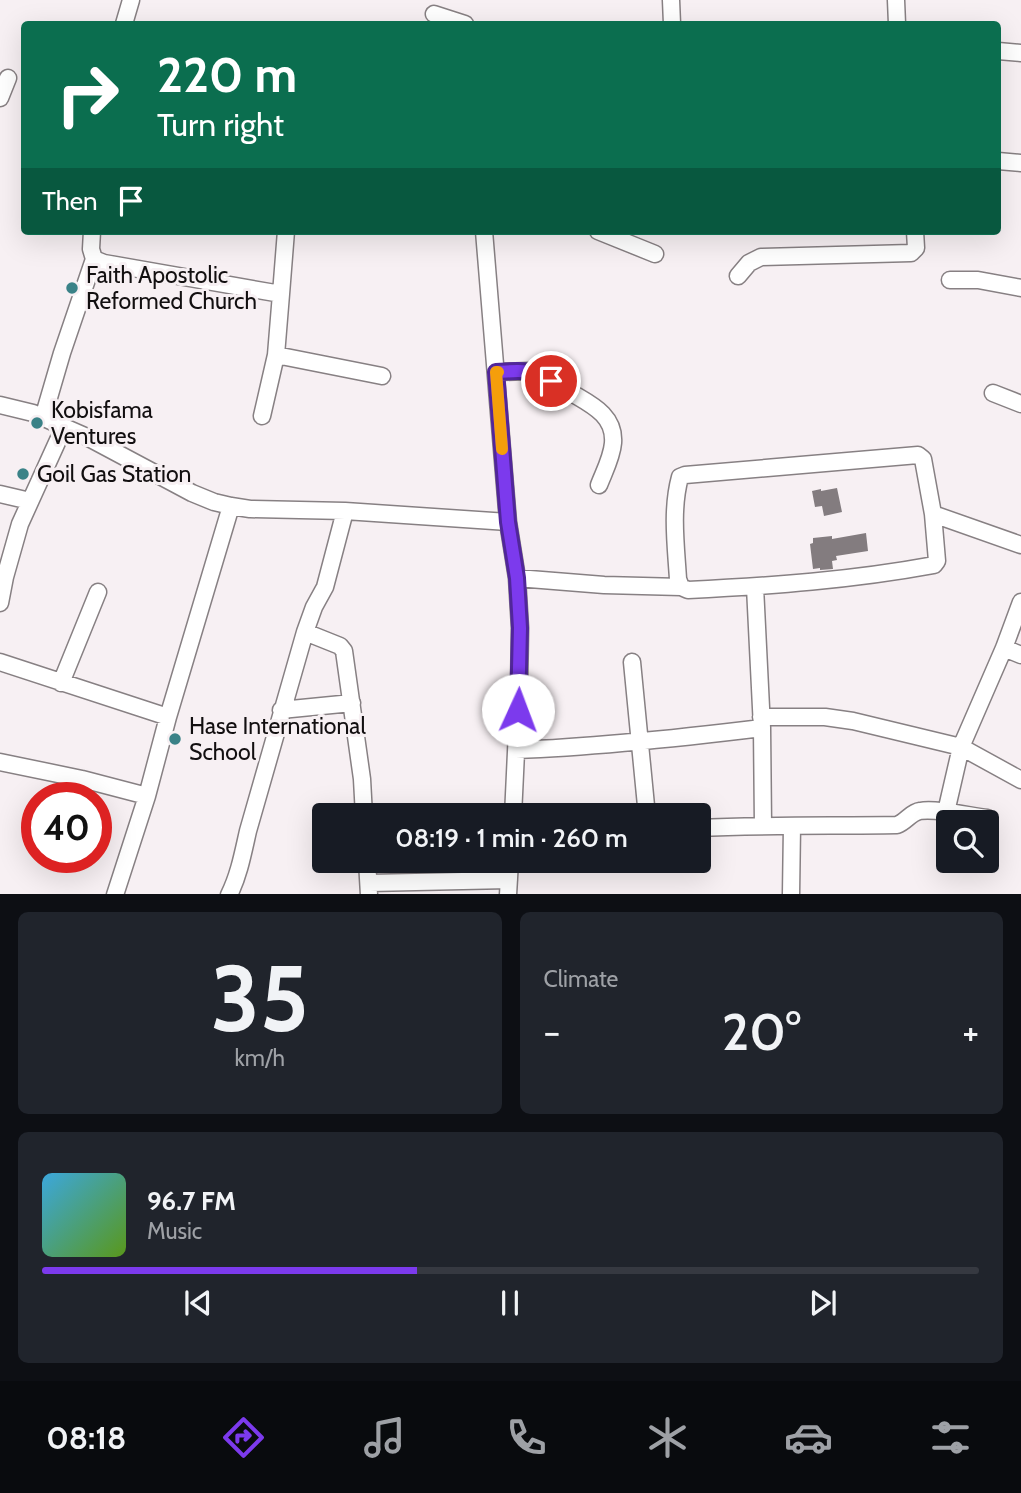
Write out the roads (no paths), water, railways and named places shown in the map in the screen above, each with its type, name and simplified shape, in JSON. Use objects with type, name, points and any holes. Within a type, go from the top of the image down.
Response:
[{"type":"street","points":[[125,21],[131,0]]},
{"type":"street","points":[[671,0],[672,21]]},
{"type":"street","points":[[895,0],[897,21]]},
{"type":"street","points":[[433,13],[457,21]]},
{"type":"street","points":[[1001,51],[1021,52]]},
{"type":"street","points":[[0,98],[8,78]]},
{"type":"street","points":[[1001,160],[1021,163]]},
{"type":"street","points":[[43,418],[94,259],[90,248],[92,235]]},
{"type":"street","points":[[262,416],[276,355],[286,235]]},
{"type":"street","points":[[484,235],[508,522],[517,578],[520,628],[514,803]]},
{"type":"street","points":[[738,276],[750,263],[761,257],[911,253],[916,248],[915,235]]},
{"type":"street","points":[[637,238],[655,254]]},
{"type":"street","points":[[94,259],[281,294]]},
{"type":"street","points":[[950,279],[978,279],[1021,288]]},
{"type":"street","points":[[276,355],[382,376]]},
{"type":"street","points":[[496,372],[536,373],[602,412],[613,434],[613,445],[599,485]]},
{"type":"street","points":[[993,393],[1021,404]]},
{"type":"street","points":[[0,405],[33,413],[87,437],[192,493],[231,506],[508,522]]},
{"type":"street","points":[[0,603],[20,524],[64,427]]},
{"type":"street","points":[[517,578],[604,585],[681,587],[688,590],[755,587],[878,575],[934,565],[937,561],[933,514],[923,459],[918,455],[680,477],[675,522],[678,579],[681,587]]},
{"type":"street","points":[[0,494],[30,501]]},
{"type":"street","points":[[115,894],[147,796],[231,506]]},
{"type":"street","points":[[229,894],[242,862],[248,831],[304,632],[309,616],[325,587],[345,511]]},
{"type":"street","points":[[933,514],[1021,545]]},
{"type":"street","points":[[755,587],[764,825]]},
{"type":"street","points":[[61,682],[98,592]]},
{"type":"street","points":[[946,810],[961,747],[1021,602]]},
{"type":"street","points":[[304,632],[340,646],[344,651],[363,803]]},
{"type":"street","points":[[1004,648],[1021,655]]},
{"type":"street","points":[[0,662],[168,717]]},
{"type":"street","points":[[632,663],[646,803]]},
{"type":"street","points":[[281,710],[352,703]]},
{"type":"street","points":[[516,750],[641,742],[762,722],[825,717],[853,720],[961,747],[1021,780]]},
{"type":"street","points":[[0,762],[147,796]]},
{"type":"street","points":[[711,827],[897,825],[919,811],[936,812]]},
{"type":"street","points":[[791,894],[792,826]]},
{"type":"street","points":[[369,889],[509,887]]},
{"type":"place","name":"Faith Apostolic Reformed Church","points":[[72,288]]},
{"type":"place","name":"Kobisfama Ventures","points":[[37,423]]},
{"type":"place","name":"Goil Gas Station","points":[[23,474]]},
{"type":"place","name":"Hase International School","points":[[175,739]]}]
